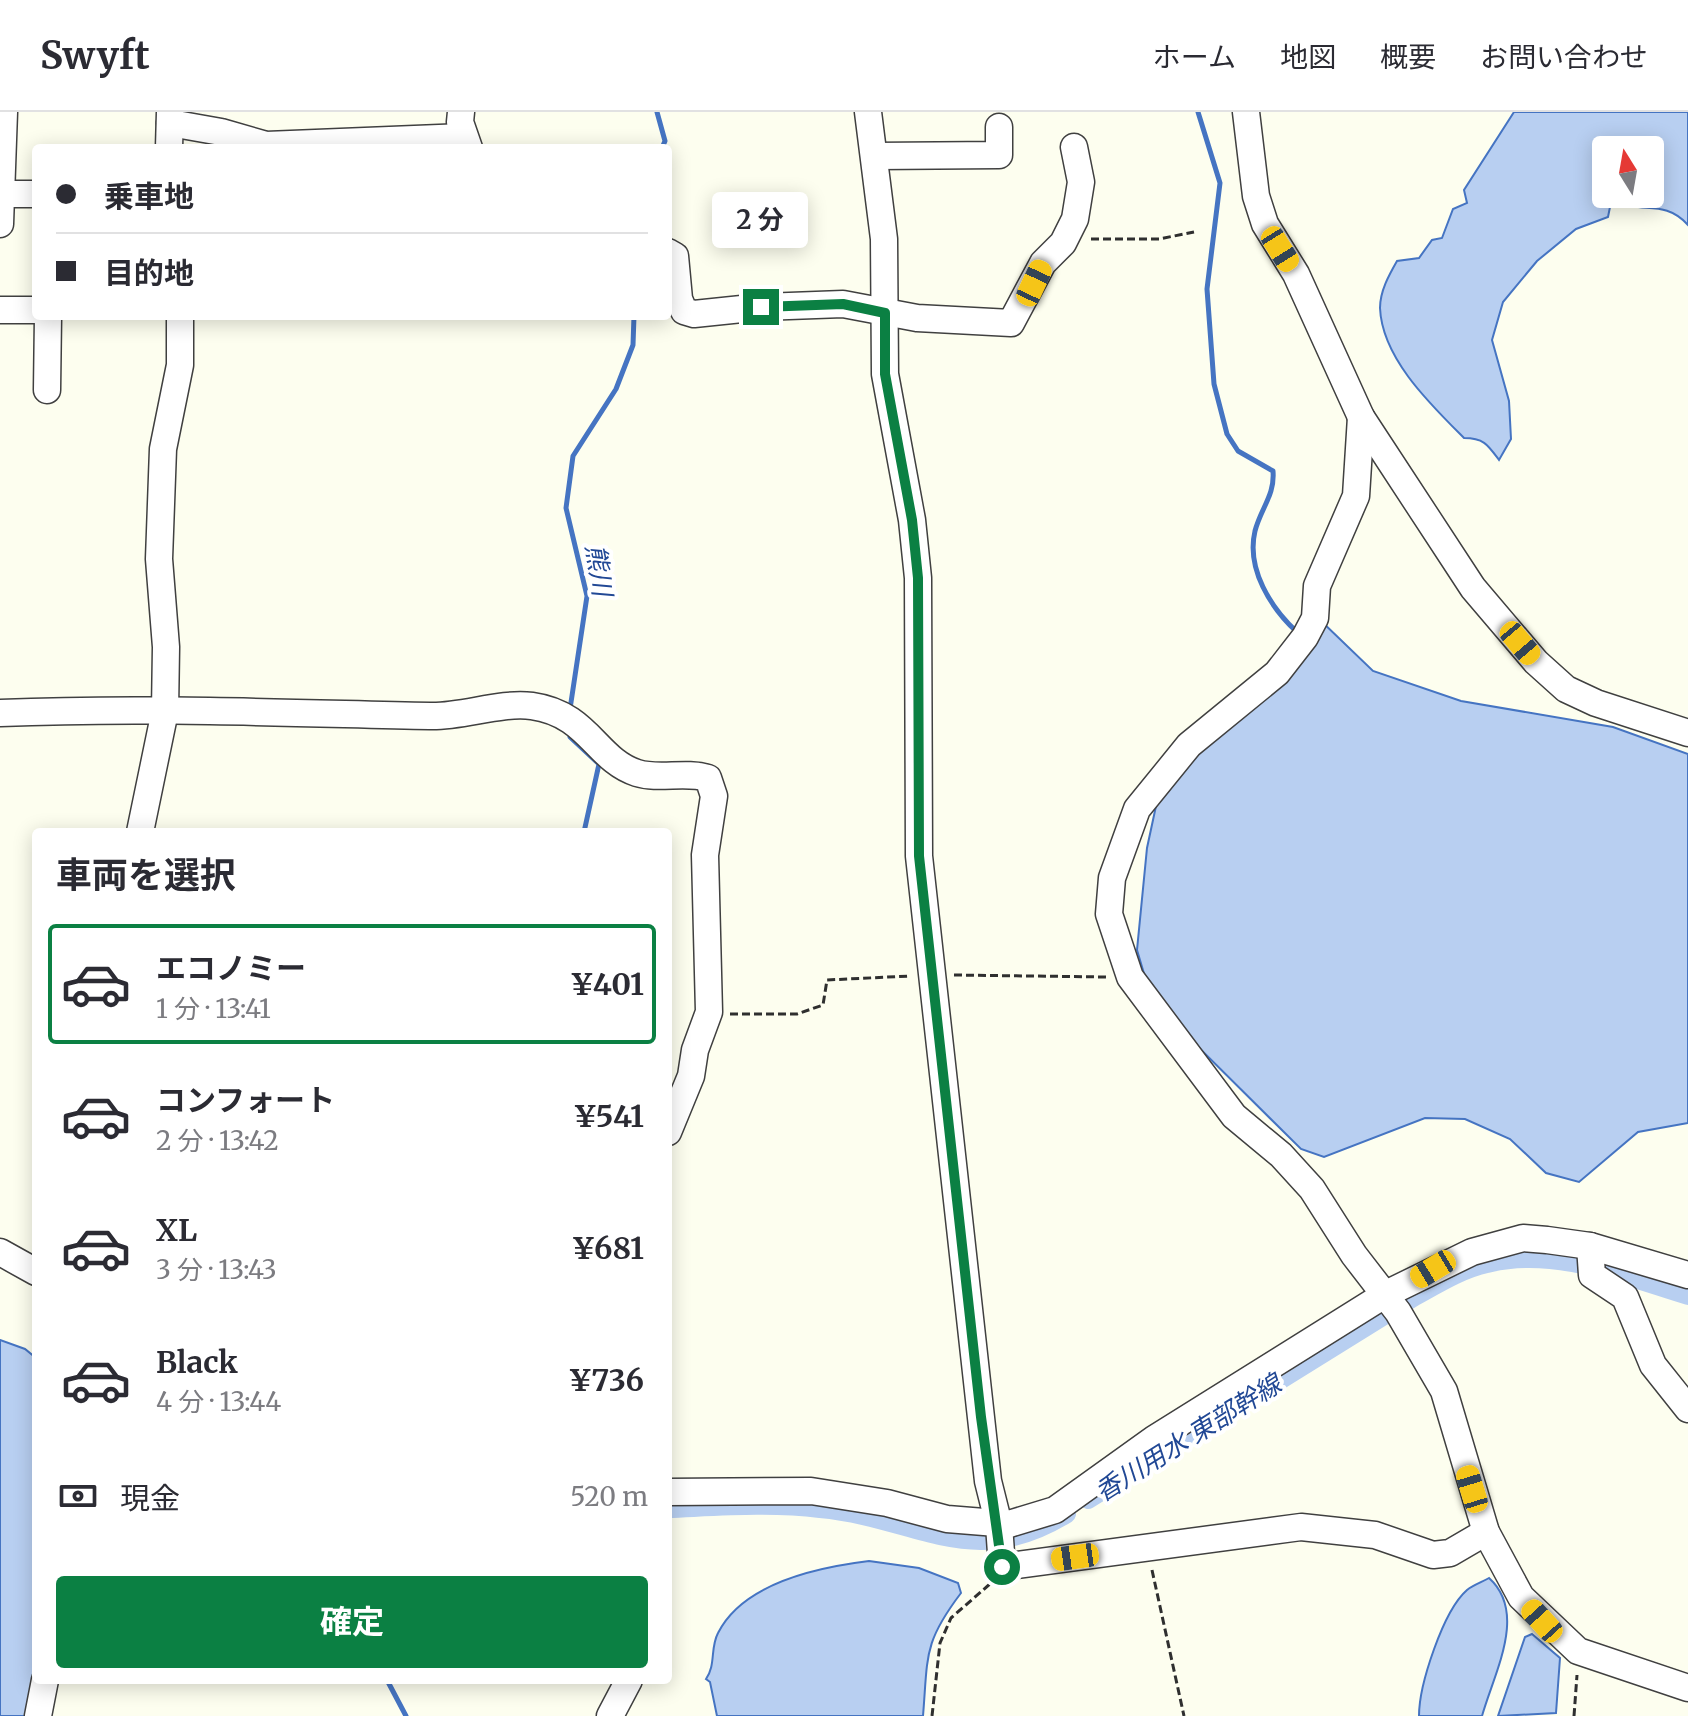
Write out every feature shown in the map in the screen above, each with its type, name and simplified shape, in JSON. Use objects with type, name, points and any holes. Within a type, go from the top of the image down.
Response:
[{"type":"street","points":[[0,224],[4,112]]},
{"type":"street","points":[[868,112],[884,239],[885,374],[912,520],[918,578],[919,856],[988,1481],[999,1525],[1002,1567],[1301,1527],[1375,1535],[1433,1555],[1450,1553],[1486,1532]]},
{"type":"street","points":[[1246,112],[1256,196],[1265,224],[1296,274],[1361,417],[1473,588],[1536,662],[1566,689],[1596,703],[1688,733]]},
{"type":"street","points":[[875,156],[999,155],[999,127]]},
{"type":"street","points":[[169,128],[260,144]]},
{"type":"street","points":[[281,144],[465,132]]},
{"type":"street","points":[[672,254],[675,256],[679,299],[684,311],[694,314],[761,307],[843,304],[965,324],[1011,323],[1043,263],[1063,243],[1075,219],[1081,182],[1074,147]]},
{"type":"street","points":[[1,194],[32,194]]},
{"type":"street","points":[[0,310],[32,310]]},
{"type":"street","points":[[47,390],[48,320]]},
{"type":"street","points":[[141,828],[165,711],[166,647],[159,559],[162,465],[180,365],[180,320]]},
{"type":"street","points":[[1361,417],[1356,496],[1317,586],[1315,618],[1305,637],[1277,673],[1189,745],[1137,809],[1112,878],[1109,914],[1130,977],[1234,1116],[1286,1160],[1312,1189],[1354,1255],[1392,1302],[1444,1391],[1486,1532],[1521,1597],[1578,1651],[1688,1688]]},
{"type":"street","points":[[0,713],[165,711],[446,716],[530,706],[570,719],[617,762],[638,774],[691,773],[708,778],[714,796],[705,855],[709,1012],[691,1076],[672,1122]]},
{"type":"street","points":[[672,1492],[811,1491],[999,1525],[1055,1510],[1154,1439],[1392,1302],[1446,1263],[1503,1242],[1523,1238],[1590,1246],[1688,1275]]},
{"type":"street","points":[[1590,1246],[1592,1275],[1625,1297],[1653,1365],[1688,1409]]},
{"type":"street","points":[[0,1252],[32,1270]]},
{"type":"street","points":[[38,1716],[44,1684]]},
{"type":"street","points":[[610,1716],[627,1684]]},
{"type":"path","points":[[1063,243],[1119,237],[1159,239],[1187,236],[1194,232]]},
{"type":"path","points":[[709,1012],[797,1014],[823,1005],[827,980],[930,975],[1130,977]]},
{"type":"path","points":[[1147,1547],[1184,1716]]},
{"type":"path","points":[[932,1716],[940,1643],[951,1618],[991,1584],[1002,1567]]},
{"type":"path","points":[[1574,1716],[1578,1651]]},
{"type":"water","points":[[1514,112],[1688,112],[1688,225],[1670,212],[1648,208],[1664,208],[1664,136],[1592,136],[1592,208],[1610,208],[1608,217],[1576,229],[1537,261],[1503,302],[1492,340],[1509,401],[1511,439],[1499,460],[1485,443],[1464,438],[1410,379],[1389,345],[1380,308],[1383,289],[1397,261],[1419,258],[1432,240],[1442,238],[1453,209],[1467,203],[1464,190]]},
{"type":"water","points":[[1318,618],[1373,671],[1461,701],[1613,727],[1688,754],[1688,1123],[1638,1132],[1579,1182],[1546,1173],[1510,1139],[1465,1119],[1425,1118],[1324,1157],[1301,1149],[1167,1016],[1145,977],[1137,950],[1147,848],[1159,792]]},
{"type":"water","points":[[0,1340],[32,1355],[33,1684],[26,1716],[0,1716]]},
{"type":"water","points":[[869,1561],[919,1568],[958,1583],[961,1593],[940,1625],[930,1651],[923,1716],[717,1716],[710,1682],[706,1679],[718,1633],[730,1616],[745,1602],[784,1580]]},
{"type":"water","points":[[1489,1578],[1500,1592],[1506,1608],[1507,1626],[1500,1663],[1482,1716],[1419,1716],[1428,1668],[1449,1614],[1467,1590]]},
{"type":"water","points":[[1532,1634],[1560,1658],[1556,1713],[1498,1716],[1525,1637]]},
{"type":"waterway","name":"熊川","points":[[657,112],[664,144]]},
{"type":"waterway","points":[[1198,112],[1220,183],[1207,289],[1214,384],[1227,434],[1238,451],[1273,471],[1270,494],[1255,531],[1254,559],[1270,600],[1297,632]]},
{"type":"waterway","name":"熊川","points":[[570,709],[587,596],[566,508],[573,456],[616,389],[633,345],[634,320]]},
{"type":"waterway","name":"熊川","points":[[570,731],[570,737],[599,764],[585,828]]},
{"type":"waterway","name":"香川用水 東部幹線","points":[[1088,1500],[1413,1298],[1477,1267],[1512,1260],[1563,1262],[1589,1266],[1688,1296]]},
{"type":"waterway","name":"香川用水 東部幹線","points":[[672,1509],[763,1506],[820,1509],[973,1541],[1002,1539],[1033,1531],[1067,1514]]},
{"type":"waterway","name":"熊川","points":[[389,1684],[406,1716]]},
{"type":"route","points":[[761,307],[843,304],[885,313],[885,374],[912,520],[918,578],[916,717],[919,856],[930,975],[988,1481],[999,1525],[1002,1567]]}]
